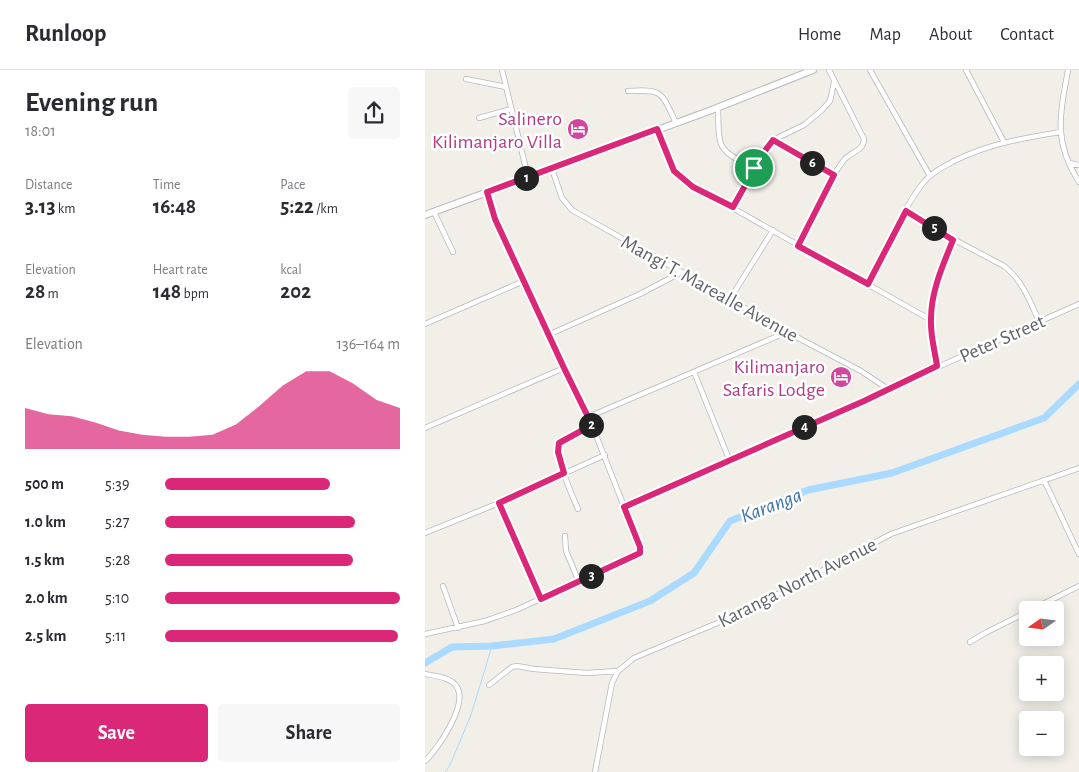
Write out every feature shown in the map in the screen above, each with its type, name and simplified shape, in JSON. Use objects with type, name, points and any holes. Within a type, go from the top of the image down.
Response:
[{"type":"main road","points":[[425,215],[676,123],[813,70]]},
{"type":"street","points":[[502,70],[527,177]]},
{"type":"street","points":[[798,246],[834,175],[846,158],[860,149],[864,143],[862,135],[829,70]]},
{"type":"street","points":[[870,70],[930,176]]},
{"type":"street","points":[[966,70],[1004,142]]},
{"type":"street","points":[[1069,70],[1060,132],[1069,163],[1079,182]]},
{"type":"street","points":[[466,79],[506,87]]},
{"type":"street","points":[[733,207],[768,145],[773,140],[797,129],[821,111],[830,101],[834,82]]},
{"type":"street","points":[[628,91],[648,90],[659,93],[663,96],[676,123]]},
{"type":"street","points":[[718,107],[722,149],[729,155],[754,168]]},
{"type":"street","points":[[479,118],[511,109]]},
{"type":"street","points":[[657,129],[674,171],[693,187],[733,207],[798,246],[931,320]]},
{"type":"street","points":[[868,284],[906,211],[919,189],[930,176],[944,166],[966,155],[1004,142],[1060,132]]},
{"type":"street","points":[[773,140],[834,175]]},
{"type":"street","points":[[1069,163],[1079,165]]},
{"type":"street","name":"Mangi T. Marealle Avenue","points":[[552,169],[562,198],[572,210],[787,332],[861,371],[888,389]]},
{"type":"street","points":[[425,634],[432,631],[458,628],[501,615],[541,599],[640,553],[640,547],[605,455],[495,219],[487,192]]},
{"type":"street","points":[[906,211],[1011,272],[1022,285],[1039,321]]},
{"type":"street","points":[[434,212],[453,252]]},
{"type":"street","points":[[730,299],[773,230]]},
{"type":"street","points":[[937,366],[931,320],[933,297],[953,240]]},
{"type":"street","points":[[549,335],[640,294],[682,272]]},
{"type":"street","points":[[425,324],[524,281]]},
{"type":"street","name":"Peter Street","points":[[624,507],[1079,304]]},
{"type":"street","points":[[588,417],[787,332]]},
{"type":"street","points":[[425,428],[564,368]]},
{"type":"street","points":[[694,372],[729,459]]},
{"type":"street","points":[[578,509],[564,473],[558,452],[559,443],[592,425]]},
{"type":"street","points":[[425,533],[499,503],[605,455]]},
{"type":"street","name":"Karanga North Avenue","points":[[618,671],[634,658],[753,608],[891,534],[1079,468]]},
{"type":"street","points":[[1044,480],[1079,554]]},
{"type":"street","points":[[499,503],[541,599]]},
{"type":"street","points":[[565,536],[566,552],[579,582]]},
{"type":"street","points":[[443,586],[458,628]]},
{"type":"street","points":[[1049,601],[1079,586]]},
{"type":"street","points":[[969,642],[1019,616]]},
{"type":"street","points":[[489,685],[512,667],[517,666],[587,673],[618,671]]},
{"type":"street","points":[[595,772],[612,683],[618,671]]},
{"type":"street","points":[[425,674],[439,676],[451,681],[457,686],[459,696],[450,727],[425,761]]},
{"type":"waterway","name":"Karanga","points":[[425,663],[452,647],[492,646],[554,639],[650,601],[694,573],[730,521],[808,490],[892,473],[1044,418],[1079,384]]},
{"type":"waterway","points":[[445,772],[450,765],[471,715],[492,646]]},
{"type":"place","name":"Salinero Kilimanjaro Villa","points":[[578,129]]},
{"type":"place","name":"Kilimanjaro Safaris Lodge","points":[[841,377]]},
{"type":"route","points":[[657,129],[667,158],[674,171],[693,187],[733,207],[754,168],[773,140],[834,175],[798,246],[868,284],[906,211],[953,240],[933,297],[931,320],[937,366],[864,401],[624,507],[640,547],[640,553],[541,599],[499,503],[564,473],[558,452],[559,443],[592,425],[495,219],[487,192],[657,129]]}]
